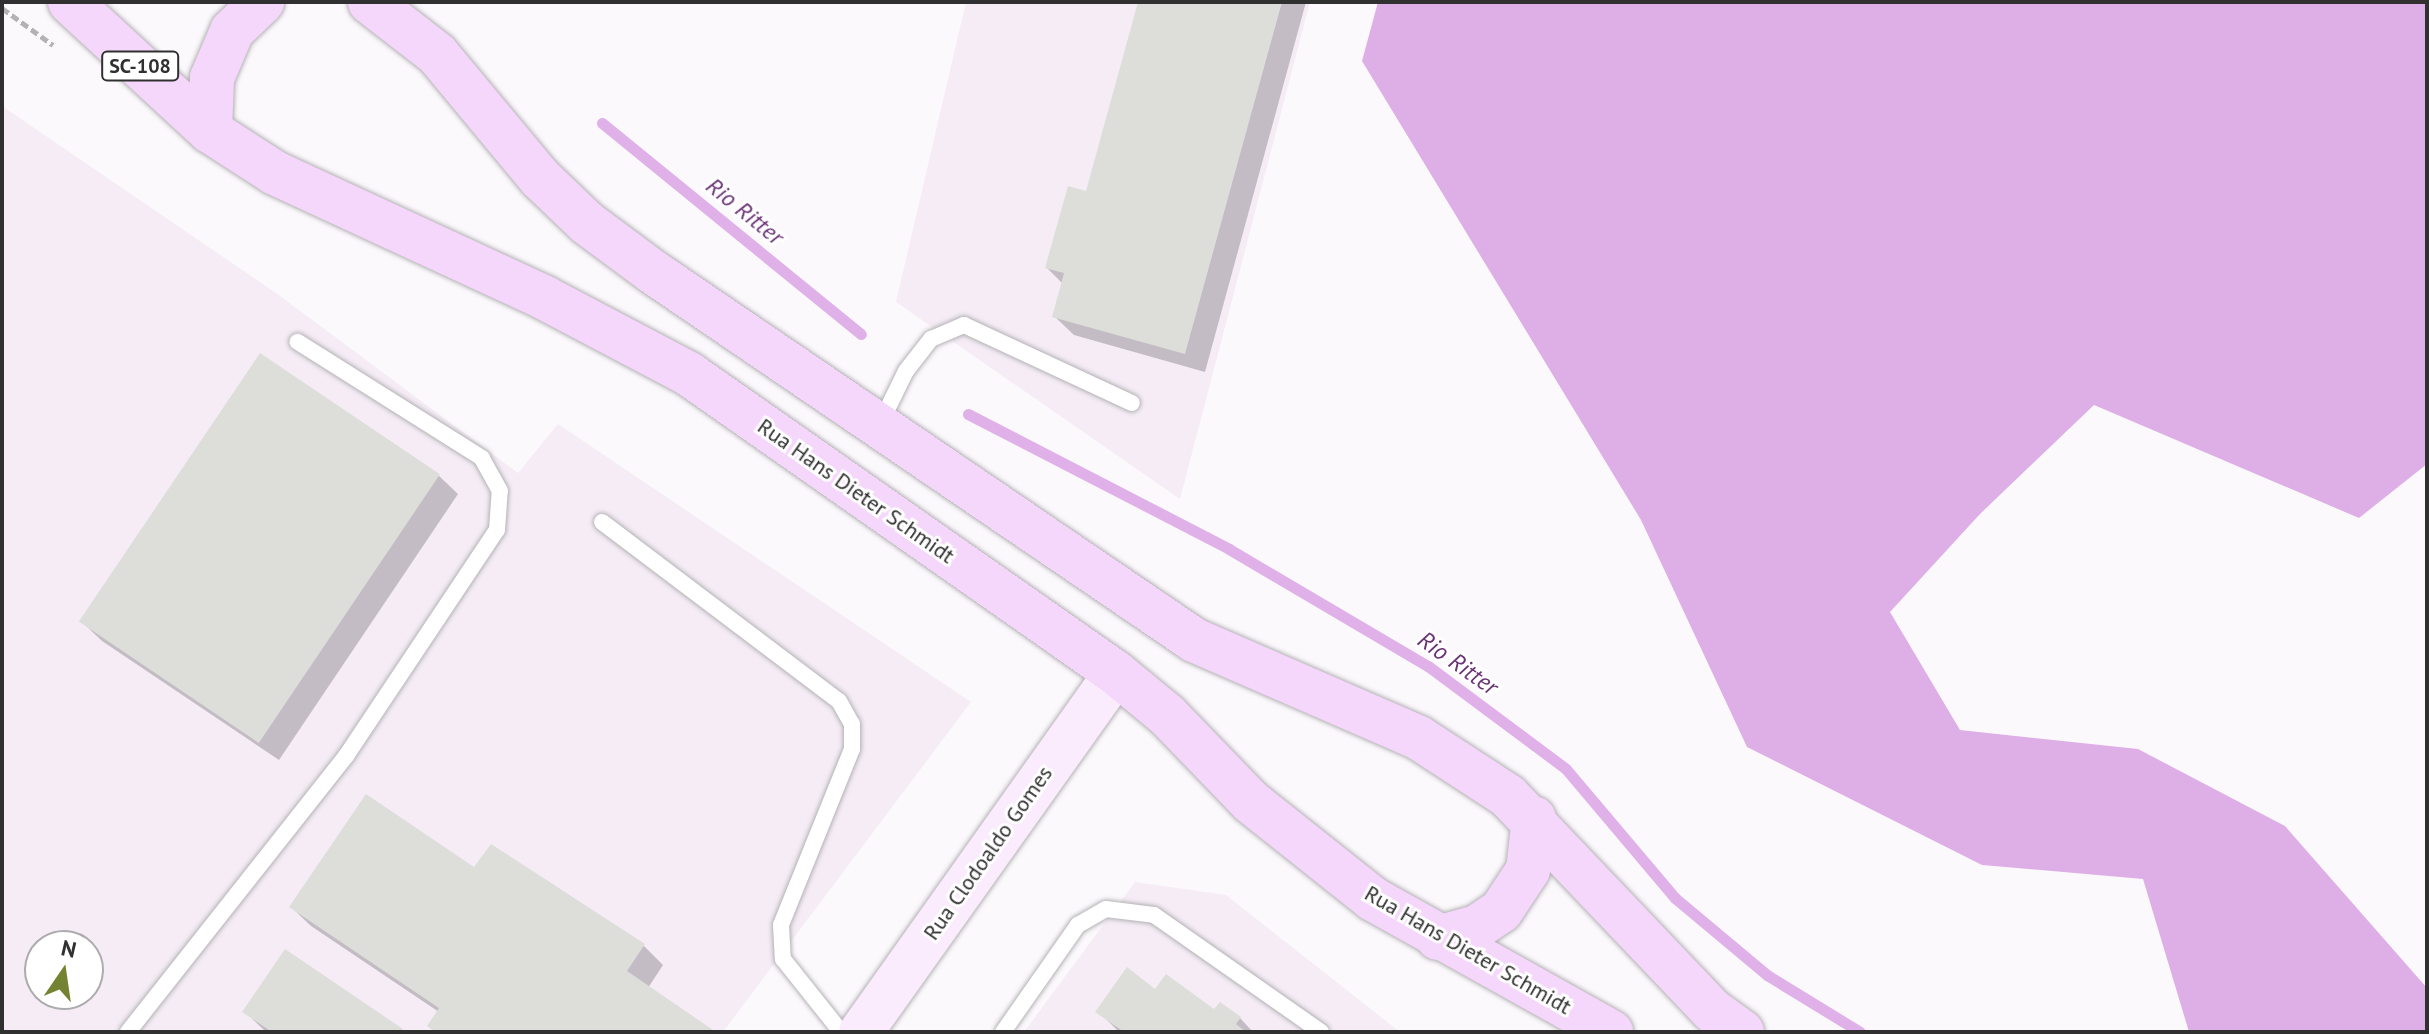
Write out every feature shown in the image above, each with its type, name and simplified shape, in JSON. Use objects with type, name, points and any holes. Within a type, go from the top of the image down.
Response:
[{"type":"main road","name":"Rua Hans Dieter Schmidt","points":[[70,2],[210,131],[275,173],[352,213],[545,298],[689,374],[1116,673],[1308,851],[1438,938],[1611,1032]]},
{"type":"main road","points":[[210,131],[212,78],[232,31],[262,2]]},
{"type":"main road","points":[[370,2],[437,54],[540,178],[587,223],[878,427],[1194,640],[1419,738],[1465,764],[1534,818],[1713,1011],[1742,1032]]},
{"type":"main road","name":"Rua Clodoaldo Gomes","points":[[861,1032],[1116,673]]},
{"type":"main road","points":[[1438,938],[1477,927],[1501,911],[1528,870],[1534,818]]},
{"type":"lane","points":[[878,427],[906,371],[931,339],[964,325],[1132,403]]},
{"type":"lane","points":[[128,1032],[346,756],[497,530],[500,491],[482,458],[298,342]]},
{"type":"lane","points":[[602,522],[839,701],[852,724],[852,749],[781,925],[783,959],[841,1032]]},
{"type":"lane","points":[[1003,1032],[1078,925],[1106,909],[1154,915],[1321,1032]]},
{"type":"shaded area","points":[[966,2],[1310,2],[1180,499],[896,302]]},
{"type":"shaded area","points":[[1378,2],[2427,2],[2427,464],[2359,518],[2094,405],[1980,514],[1890,612],[1960,730],[2138,749],[2285,826],[2427,988],[2427,1032],[2189,1032],[2143,879],[1982,865],[1747,747],[1641,520],[1362,61]]},
{"type":"shaded area","points":[[2,106],[276,293],[518,473],[558,424],[971,702],[723,1032],[2,1032]]},
{"type":"shaded area","points":[[1135,882],[1226,895],[1400,1032],[1024,1032]]},
{"type":"building","points":[[1138,2],[1282,2],[1185,354],[1052,317],[1064,273],[1045,268],[1068,186],[1086,191]]},
{"type":"building","points":[[260,353],[440,474],[259,743],[79,622]]},
{"type":"building","points":[[366,794],[474,867],[491,844],[645,944],[627,971],[716,1032],[435,1032],[427,1026],[439,1008],[289,907]]},
{"type":"building","points":[[285,949],[403,1029],[400,1032],[272,1032],[242,1012]]},
{"type":"building","points":[[1127,967],[1155,989],[1166,974],[1214,1009],[1220,1002],[1241,1017],[1236,1024],[1246,1032],[1124,1032],[1095,1012]]},
{"type":"waterway","name":"Rio Ritter","points":[[602,123],[861,334]]},
{"type":"waterway","name":"Rio Ritter","points":[[968,414],[1229,549],[1428,666],[1566,769],[1675,898],[1767,975],[1860,1032]]}]
